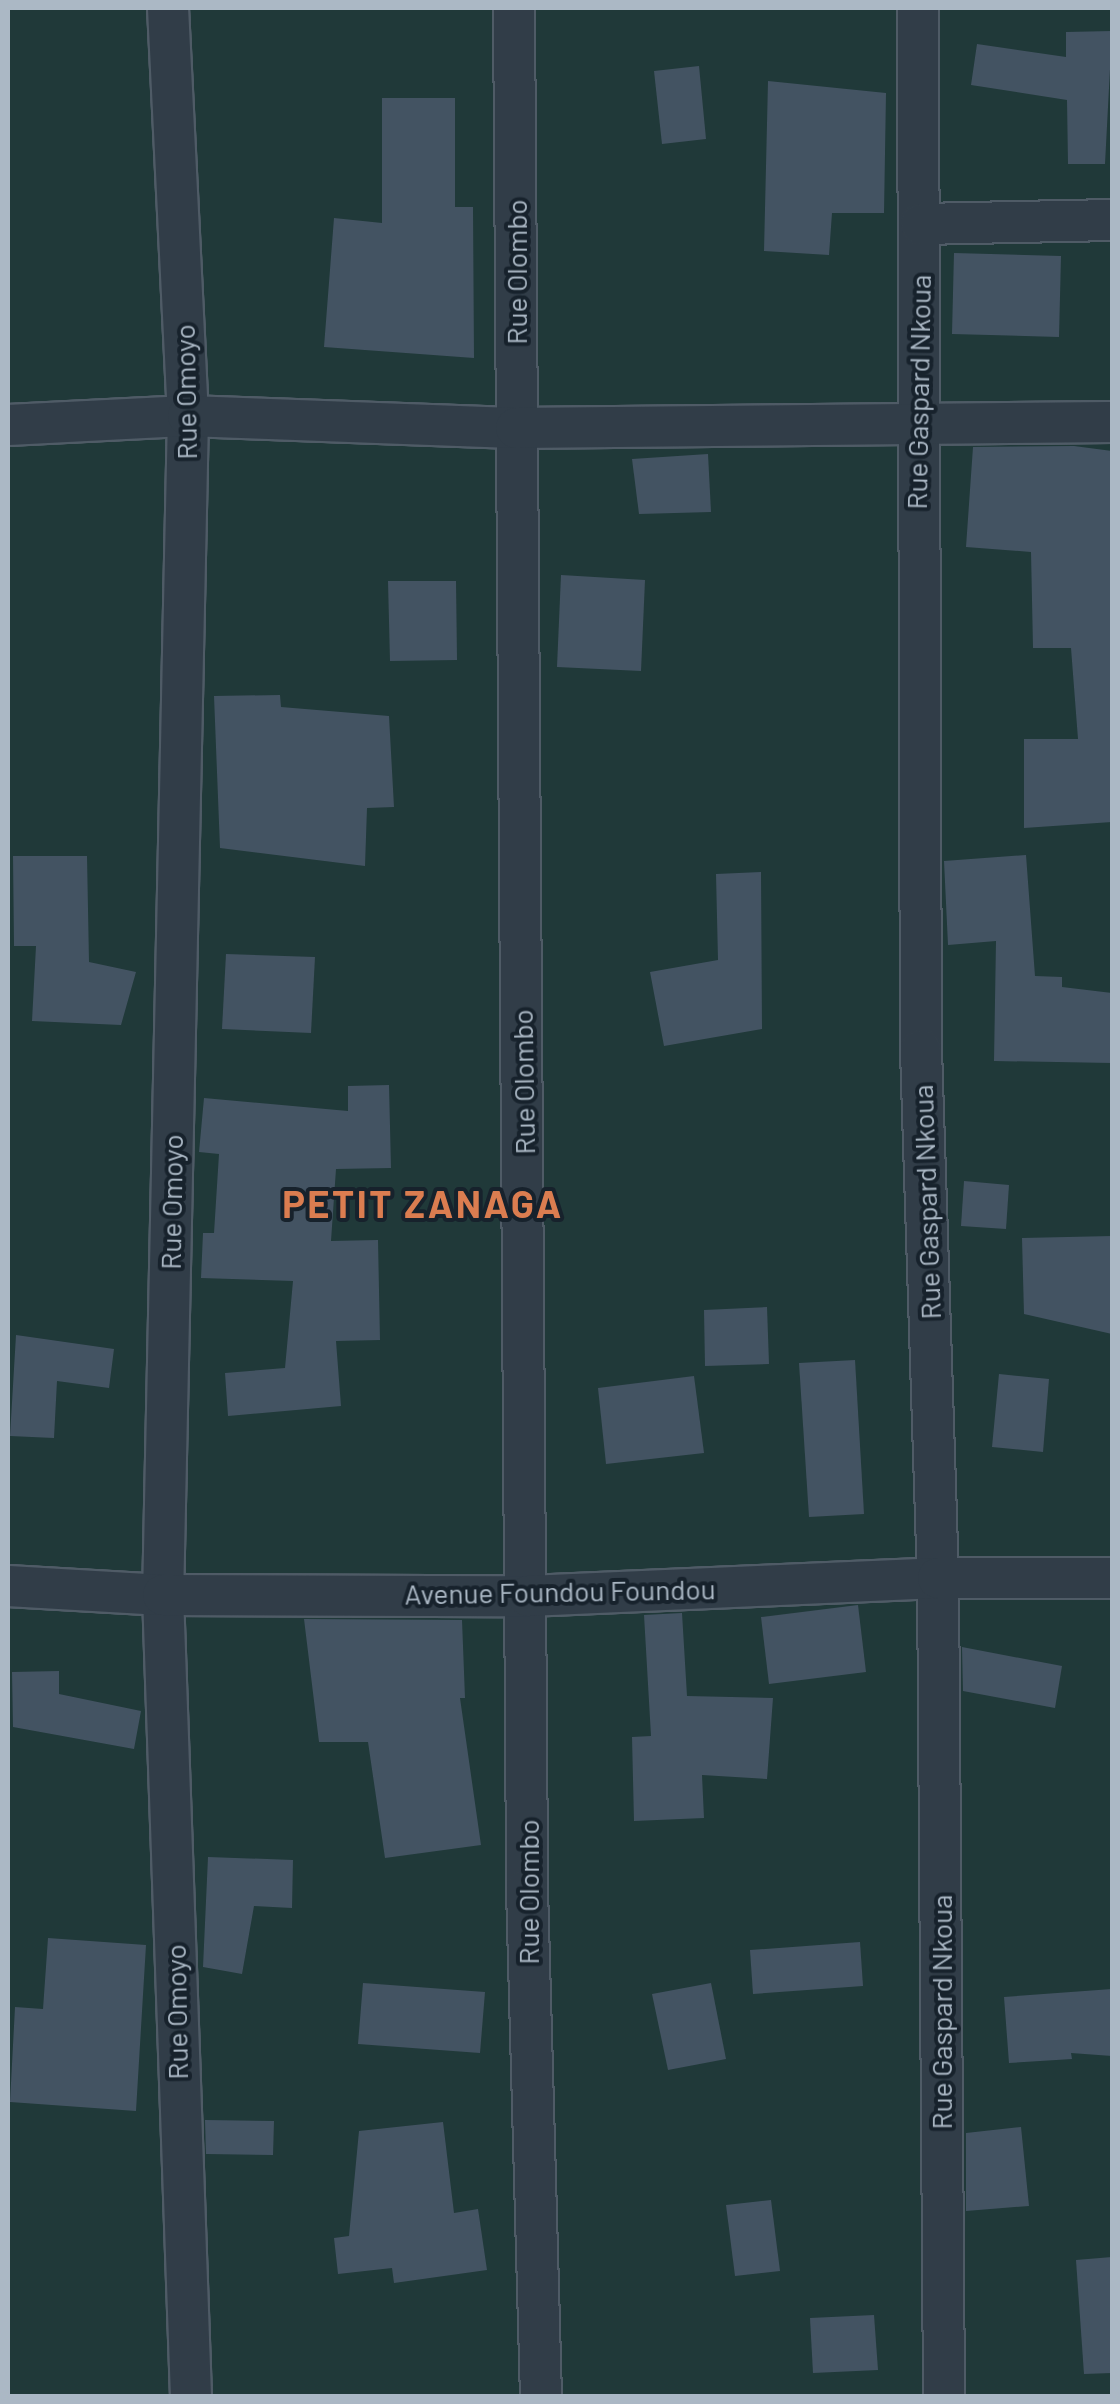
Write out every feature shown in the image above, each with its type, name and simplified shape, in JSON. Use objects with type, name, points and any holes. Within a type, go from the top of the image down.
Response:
[{"type":"street","name":"Rue Omoyo","points":[[168,8],[188,416],[163,1595],[190,2396]]},
{"type":"street","name":"Rue Olombo","points":[[514,8],[531,2157],[540,2396]]},
{"type":"street","name":"Rue Gaspard Nkoua","points":[[918,8],[921,224],[915,426],[922,1050],[938,1578],[944,2396]]},
{"type":"street","points":[[921,224],[1112,220]]},
{"type":"street","points":[[8,424],[188,416],[516,428],[1112,422]]},
{"type":"street","name":"Avenue Foundou Foundou","points":[[8,1586],[163,1595],[528,1596],[938,1578],[1112,1578]]},
{"type":"green space","points":[[8,8],[1112,8],[1112,2396],[8,2396]]},
{"type":"building","points":[[1112,31],[1105,164],[1068,164],[1067,100],[971,85],[977,44],[1066,57],[1066,32]]},
{"type":"building","points":[[699,66],[706,139],[662,144],[654,71]]},
{"type":"building","points":[[768,81],[886,93],[884,213],[832,213],[829,255],[764,251]]},
{"type":"building","points":[[382,98],[455,98],[455,207],[473,207],[474,358],[324,347],[334,218],[382,223]]},
{"type":"building","points":[[954,253],[1061,256],[1059,337],[952,334]]},
{"type":"building","points":[[1074,446],[1112,451],[1112,822],[1024,828],[1024,739],[1078,739],[1071,648],[1033,648],[1031,552],[966,547],[973,447]]},
{"type":"building","points":[[708,454],[711,512],[639,514],[632,459]]},
{"type":"building","points":[[561,575],[645,580],[641,671],[557,667]]},
{"type":"building","points":[[388,581],[456,581],[457,660],[390,661]]},
{"type":"building","points":[[280,695],[281,707],[389,716],[394,807],[367,808],[365,866],[220,848],[214,696]]},
{"type":"building","points":[[1026,855],[1035,976],[1062,977],[1062,987],[1112,993],[1112,1063],[994,1061],[996,941],[948,945],[944,861]]},
{"type":"building","points":[[13,856],[87,856],[89,962],[136,972],[121,1025],[32,1021],[36,946],[14,946]]},
{"type":"building","points":[[761,872],[762,1029],[664,1046],[650,972],[718,960],[716,874]]},
{"type":"building","points":[[226,954],[315,957],[311,1033],[222,1029]]},
{"type":"building","points":[[389,1085],[391,1168],[336,1169],[331,1241],[378,1240],[380,1340],[336,1341],[341,1406],[228,1416],[225,1373],[285,1368],[293,1281],[201,1278],[203,1233],[214,1233],[219,1154],[199,1152],[204,1098],[348,1111],[348,1086]]},
{"type":"building","points":[[964,1181],[1009,1185],[1006,1229],[961,1226]]},
{"type":"building","points":[[1112,1236],[1112,1334],[1024,1314],[1022,1238]]},
{"type":"building","points":[[767,1307],[769,1364],[705,1366],[704,1310]]},
{"type":"building","points":[[16,1335],[114,1349],[109,1388],[57,1381],[54,1438],[10,1436]]},
{"type":"building","points":[[855,1360],[864,1514],[809,1517],[799,1363]]},
{"type":"building","points":[[999,1374],[1049,1379],[1043,1452],[992,1447]]},
{"type":"building","points":[[694,1376],[704,1453],[606,1464],[598,1388]]},
{"type":"building","points":[[858,1605],[866,1672],[769,1684],[761,1617]]},
{"type":"building","points":[[682,1613],[687,1696],[773,1698],[767,1779],[702,1775],[704,1818],[634,1821],[632,1737],[651,1736],[644,1615]]},
{"type":"building","points":[[304,1619],[462,1620],[465,1698],[460,1698],[481,1845],[385,1858],[368,1742],[319,1742]]},
{"type":"building","points":[[962,1647],[1062,1666],[1055,1708],[963,1691]]},
{"type":"building","points":[[59,1671],[59,1694],[141,1711],[134,1749],[13,1727],[12,1672]]},
{"type":"building","points":[[208,1857],[293,1860],[292,1908],[254,1906],[242,1974],[203,1967]]},
{"type":"building","points":[[48,1938],[146,1945],[136,2111],[10,2102],[15,2007],[43,2009]]},
{"type":"building","points":[[860,1942],[863,1986],[753,1994],[750,1950]]},
{"type":"building","points":[[363,1983],[485,1992],[480,2053],[358,2044]]},
{"type":"building","points":[[711,1983],[726,2059],[668,2070],[652,1994]]},
{"type":"building","points":[[1112,1989],[1112,2056],[1071,2053],[1072,2059],[1009,2063],[1004,1997]]},
{"type":"building","points":[[205,2120],[274,2121],[273,2155],[206,2154]]},
{"type":"building","points":[[443,2122],[454,2213],[478,2209],[487,2270],[394,2283],[392,2268],[338,2274],[334,2238],[349,2236],[359,2131]]},
{"type":"building","points":[[1021,2127],[1029,2206],[966,2211],[966,2133]]},
{"type":"building","points":[[771,2200],[780,2271],[735,2276],[726,2205]]},
{"type":"building","points":[[1112,2257],[1112,2373],[1084,2374],[1076,2260]]},
{"type":"building","points":[[874,2315],[878,2370],[813,2373],[810,2318]]},
{"type":"district","name":"PETIT ZANAGA","points":[[423,1204]]}]
